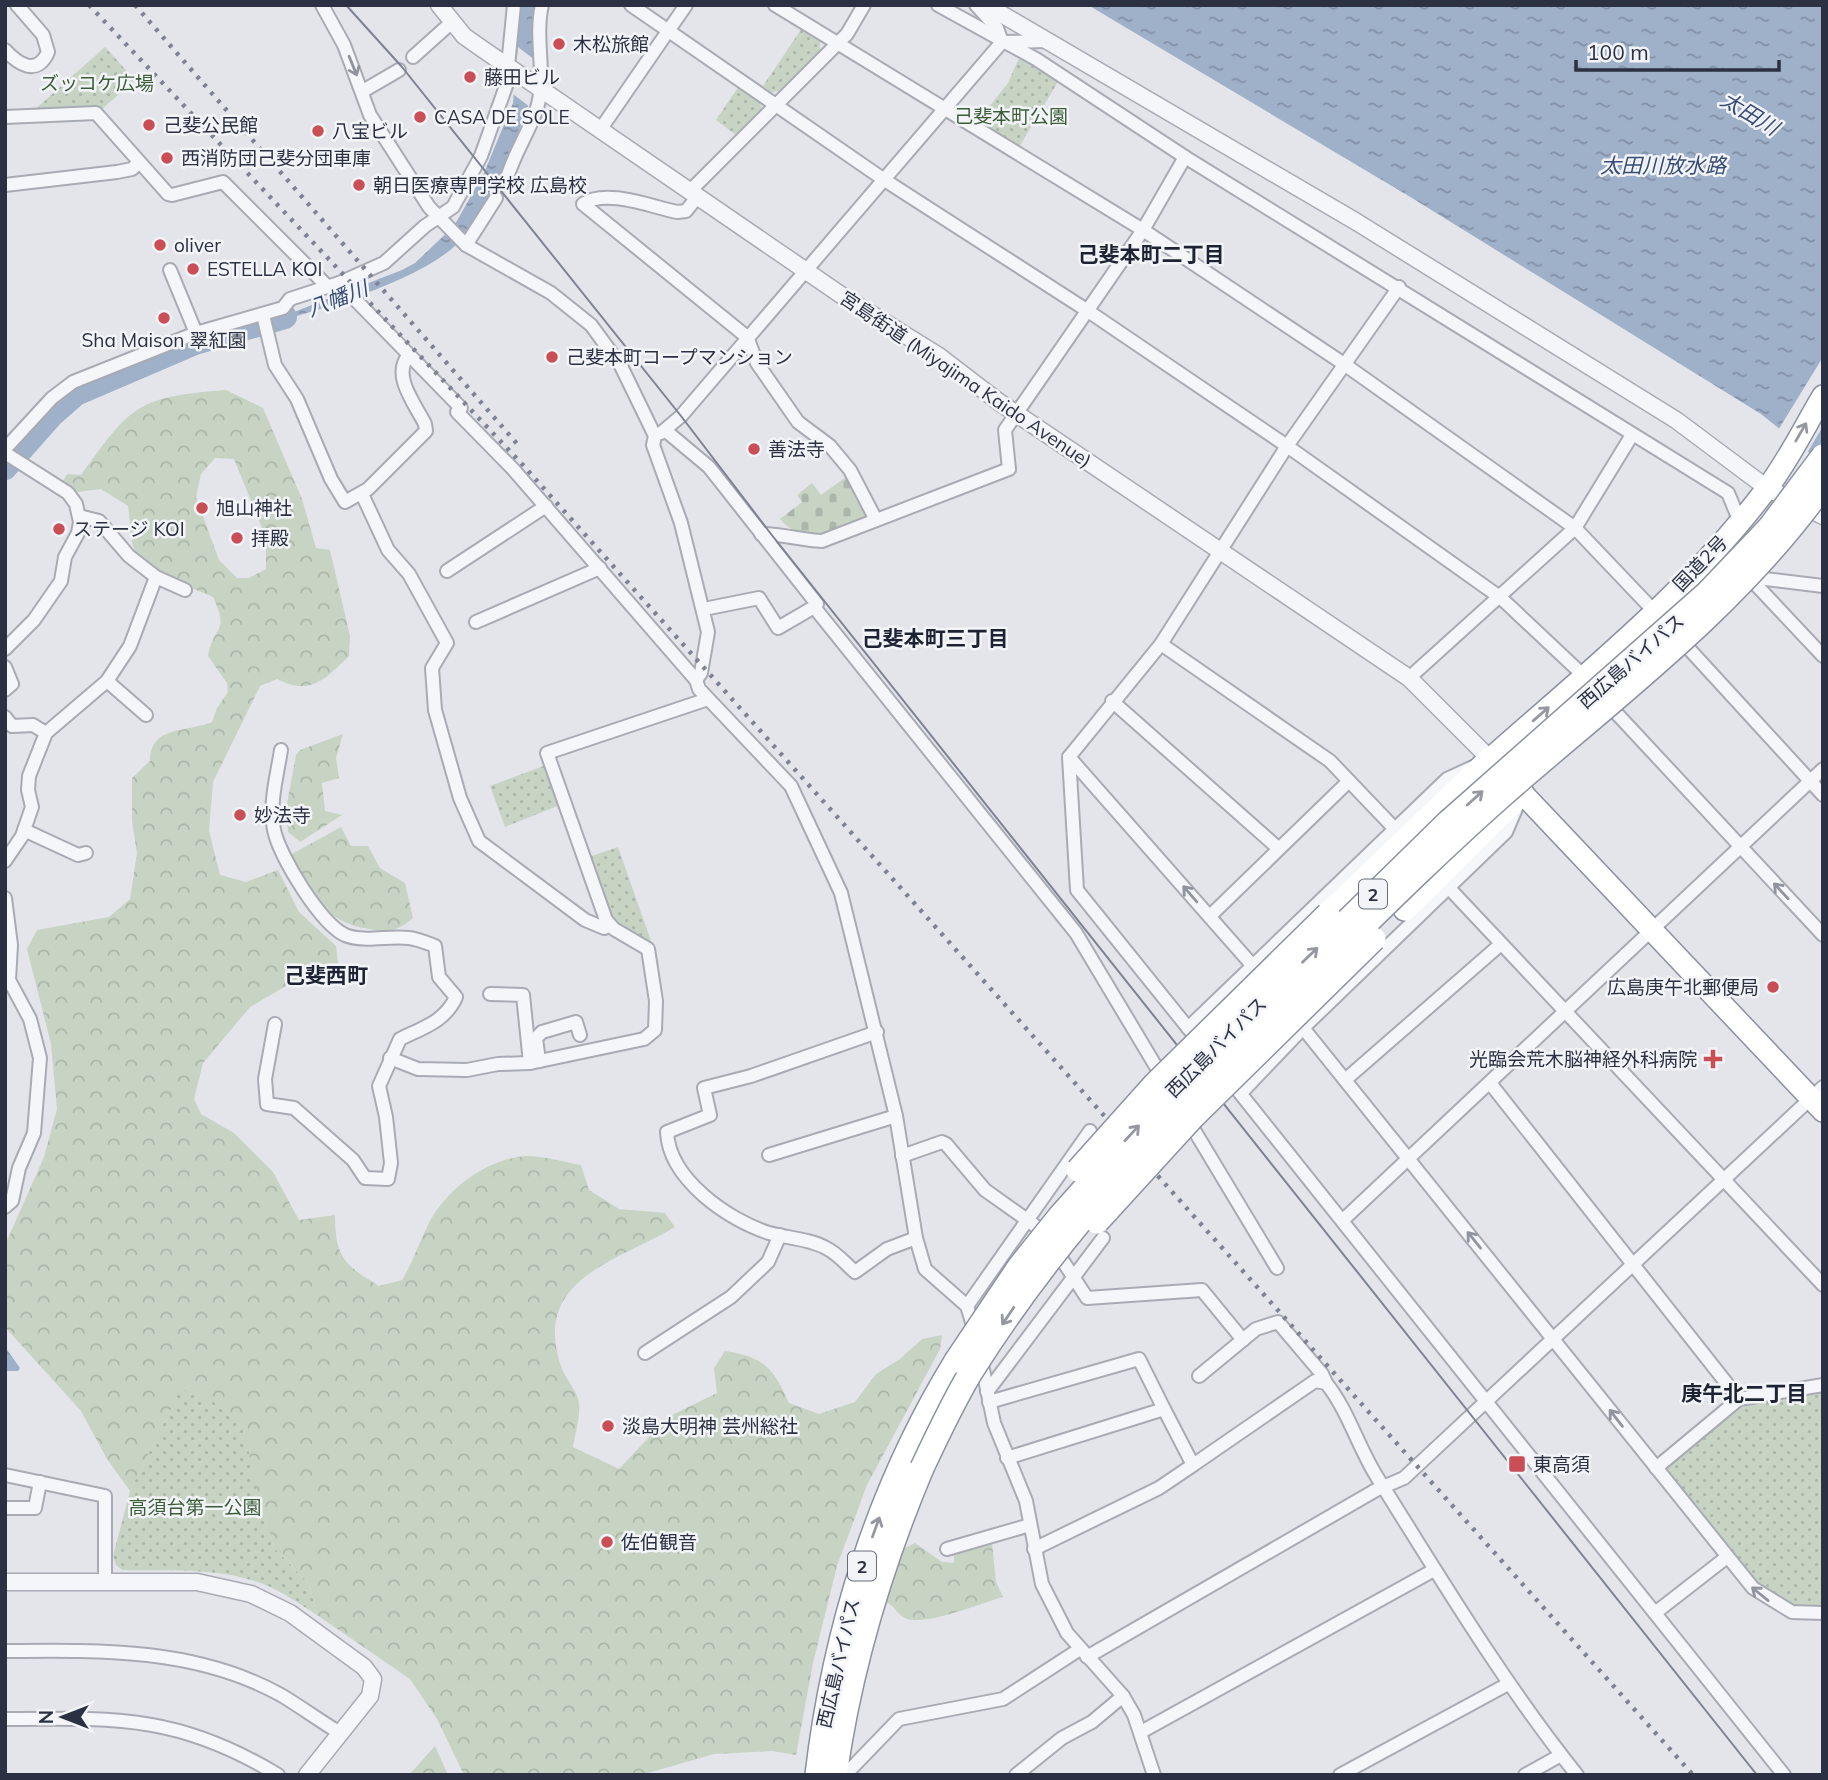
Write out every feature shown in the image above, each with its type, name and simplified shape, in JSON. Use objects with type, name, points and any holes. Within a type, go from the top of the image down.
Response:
[{"type":"highway","name":"国道2号","points":[[1490,759],[1654,611],[1740,522],[1780,469],[1823,396]]},
{"type":"highway","name":"西広島バイパス","points":[[835,1775],[831,1737],[845,1621],[862,1565],[903,1460],[929,1405],[1019,1267],[1160,1104],[1448,822],[1708,592],[1769,527],[1823,456]]},
{"type":"highway","name":"国道2号","points":[[1522,793],[1599,694],[1738,567],[1796,502],[1816,485],[1823,464]]},
{"type":"highway","name":"西広島バイパス","points":[[817,1775],[884,1562],[922,1468],[969,1375],[1048,1260],[1120,1172],[1231,1055],[1458,835],[1719,606],[1782,539],[1816,485]]},
{"type":"highway","points":[[956,1361],[1036,1224],[1106,1136],[1210,1028],[1490,759],[1819,1099]]},
{"type":"highway","points":[[1048,1260],[1077,1242],[1193,1118],[1522,793]]},
{"type":"street","points":[[5,50],[19,65],[31,67],[41,62],[48,52],[43,35],[17,5]]},
{"type":"street","points":[[322,5],[344,45],[370,115],[392,153],[439,218],[464,243],[551,293],[585,319],[621,366],[660,433],[709,467],[817,604],[778,628],[759,598],[704,609]]},
{"type":"street","name":"宮島街道 (Miyajima Kaido Avenue)","points":[[439,5],[464,36],[536,86],[805,270],[939,356],[1017,412],[1409,678],[1490,759]]},
{"type":"street","points":[[5,649],[34,620],[61,580],[65,557],[78,533],[79,516],[68,493],[10,455],[61,390],[196,334],[264,322],[283,308],[290,299],[342,290],[384,263],[453,207],[481,156],[506,86],[511,68],[514,5]]},
{"type":"street","points":[[508,178],[537,108],[537,40],[542,5]]},
{"type":"street","points":[[631,5],[883,179],[1088,311],[1287,446],[1500,598],[1584,676]]},
{"type":"street","points":[[600,130],[686,5]]},
{"type":"street","points":[[775,5],[1143,230],[1344,364],[1574,527],[1654,611]]},
{"type":"street","points":[[864,5],[847,34],[775,103],[694,194],[686,211],[677,212],[612,199],[589,200],[583,205],[747,337],[757,363],[798,422],[830,446],[850,470],[876,520]]},
{"type":"street","points":[[938,5],[1036,59],[1185,156],[1728,493],[1740,522]]},
{"type":"street","points":[[976,5],[997,28],[1002,42]]},
{"type":"street","points":[[986,5],[1355,221],[1646,401],[1767,488],[1820,516]]},
{"type":"street","points":[[414,57],[452,22]]},
{"type":"street","points":[[696,680],[701,673],[708,632],[704,609],[681,523],[653,445],[660,433],[747,337],[942,108],[1002,42],[1048,41]]},
{"type":"street","points":[[363,91],[399,69]]},
{"type":"street","points":[[5,117],[96,113],[172,195],[223,182],[342,290],[461,408],[457,412],[600,568],[696,680],[708,699],[791,786],[841,893],[896,1116],[916,1238],[925,1269],[967,1306],[978,1340],[988,1397],[1007,1458],[1026,1502],[1042,1584],[1053,1610],[1084,1653],[1123,1696],[1141,1732],[1154,1775]]},
{"type":"street","points":[[761,534],[779,533],[822,541],[1009,469],[1005,430],[1143,230],[1185,156]]},
{"type":"street","points":[[5,184],[117,172],[132,169],[139,162]]},
{"type":"street","points":[[464,243],[496,198]]},
{"type":"street","points":[[170,270],[196,334]]},
{"type":"street","points":[[1399,287],[1287,446],[1161,644],[1069,757],[1077,890],[1784,1775]]},
{"type":"street","points":[[264,322],[275,365],[297,399],[331,479],[345,502],[362,494],[426,431],[402,377],[403,362],[409,355]]},
{"type":"street","points":[[1409,678],[1500,598],[1574,527],[1632,435]]},
{"type":"street","points":[[362,494],[388,550],[409,574],[446,640],[446,649],[432,668],[438,727],[460,798],[479,841],[585,919],[604,928],[610,926]]},
{"type":"street","points":[[447,571],[545,506]]},
{"type":"street","points":[[79,516],[99,521],[129,556],[156,577],[185,590]]},
{"type":"street","points":[[1738,567],[1758,578],[1823,586]]},
{"type":"street","points":[[1738,567],[1823,656]]},
{"type":"street","points":[[476,622],[600,568]]},
{"type":"street","points":[[5,861],[24,830],[32,807],[28,790],[29,776],[46,733],[107,681],[130,646],[156,577]]},
{"type":"street","points":[[814,607],[1076,933],[1277,1268]]},
{"type":"street","points":[[1672,630],[1823,795]]},
{"type":"street","points":[[1161,644],[1330,761],[1394,828]]},
{"type":"street","points":[[5,667],[12,684],[5,690]]},
{"type":"street","points":[[107,681],[146,715]]},
{"type":"street","points":[[1599,694],[1823,934]]},
{"type":"street","points":[[390,1058],[418,1069],[467,1070],[498,1064],[535,1062],[644,1039],[654,1030],[656,1001],[649,949],[610,926],[547,753],[708,699]]},
{"type":"street","points":[[1112,701],[1278,848]]},
{"type":"street","points":[[5,717],[12,726],[33,725],[46,733]]},
{"type":"street","points":[[275,1024],[265,1079],[267,1104],[294,1108],[352,1160],[365,1178],[388,1179],[391,1163],[386,1116],[379,1086],[400,1040],[428,1027],[445,1014],[456,997],[439,977],[435,946],[410,938],[346,935],[332,925],[311,900],[284,854],[274,830],[273,799],[281,750]]},
{"type":"street","points":[[1069,757],[1255,967],[1727,1556],[1764,1598],[1792,1612],[1823,1613]]},
{"type":"street","points":[[1188,1028],[1255,967],[1447,779],[1490,759]]},
{"type":"street","points":[[1343,1220],[1823,769]]},
{"type":"street","points":[[1210,916],[1349,781]]},
{"type":"street","points":[[1241,1093],[1303,1028],[1506,832],[1522,793]]},
{"type":"street","points":[[24,830],[78,855],[86,853]]},
{"type":"street","points":[[1448,887],[1823,1285]]},
{"type":"street","points":[[5,898],[11,945],[9,980],[30,1019],[40,1058],[34,1133],[19,1168],[12,1200],[5,1207]]},
{"type":"street","points":[[1345,1080],[1501,944]]},
{"type":"street","points":[[490,994],[523,995],[535,1062]]},
{"type":"street","points":[[535,1062],[536,1038],[542,1032],[576,1022],[580,1035]]},
{"type":"street","points":[[877,1032],[751,1076],[704,1088],[710,1115],[667,1132],[669,1148],[707,1197],[722,1209],[780,1235],[826,1247],[855,1272],[887,1248],[916,1238]]},
{"type":"street","points":[[1490,1083],[1739,1399]]},
{"type":"street","points":[[845,1775],[899,1718],[1003,1699],[1404,1478],[1724,1179],[1819,1099]]},
{"type":"street","points":[[769,1155],[896,1116]]},
{"type":"street","points":[[967,1306],[1090,1131]]},
{"type":"street","points":[[902,1156],[944,1142],[985,1190],[1028,1218],[1044,1232],[1087,1298],[1203,1290],[1243,1340]]},
{"type":"street","points":[[645,1353],[731,1297],[768,1262],[780,1235]]},
{"type":"street","points":[[988,1397],[1072,1276],[1103,1238]]},
{"type":"street","points":[[1199,1376],[1256,1329],[1278,1322],[1322,1374],[1384,1487],[1434,1570],[1508,1684],[1577,1775]]},
{"type":"street","points":[[988,1397],[1139,1359],[1193,1465]]},
{"type":"street","points":[[1034,1549],[1159,1489],[1315,1381],[1326,1383]]},
{"type":"street","points":[[1656,1468],[1739,1399],[1823,1385]]},
{"type":"street","points":[[1007,1458],[1164,1409]]},
{"type":"street","points":[[5,1475],[105,1496],[105,1582]]},
{"type":"street","points":[[5,1508],[36,1508],[40,1482]]},
{"type":"street","points":[[947,1549],[1030,1525]]},
{"type":"street","points":[[1656,1613],[1727,1556]]},
{"type":"street","points":[[1141,1732],[1434,1570]]},
{"type":"street","points":[[5,1582],[197,1582],[251,1594],[290,1613],[364,1667],[373,1679],[370,1696],[307,1775]]},
{"type":"street","points":[[5,1651],[107,1650],[156,1655],[209,1666],[280,1694],[340,1733]]},
{"type":"street","points":[[1340,1775],[1508,1684]]},
{"type":"street","points":[[1016,1775],[1062,1738],[1091,1722],[1123,1696]]},
{"type":"street","points":[[5,1719],[108,1718],[175,1728],[240,1752],[278,1775]]},
{"type":"street","points":[[1525,1775],[1561,1755]]},
{"type":"green space","points":[[802,28],[820,40],[820,51],[779,91],[771,92],[763,86]]},
{"type":"green space","name":"ズッコケ広場","points":[[105,47],[135,80],[101,110],[98,107],[32,112]]},
{"type":"green space","name":"己斐本町公園","points":[[1019,58],[1059,80],[1018,149],[977,122],[1008,83]]},
{"type":"green space","points":[[739,86],[760,101],[762,110],[736,135],[716,120]]},
{"type":"green space","points":[[226,390],[263,408],[302,499],[316,548],[330,550],[350,636],[349,656],[316,683],[299,686],[277,679],[260,686],[213,782],[209,831],[220,875],[246,882],[278,870],[299,912],[336,946],[339,973],[308,973],[250,1007],[203,1063],[194,1099],[201,1114],[234,1133],[273,1172],[299,1220],[335,1215],[337,1241],[344,1259],[379,1286],[402,1280],[430,1221],[458,1186],[484,1169],[512,1158],[534,1156],[581,1165],[589,1190],[619,1209],[665,1213],[675,1227],[586,1276],[569,1292],[558,1312],[555,1336],[561,1366],[579,1404],[573,1447],[619,1469],[668,1417],[717,1393],[714,1368],[725,1351],[759,1361],[778,1381],[789,1403],[819,1414],[855,1402],[876,1374],[900,1359],[922,1339],[942,1335],[940,1349],[867,1485],[837,1566],[813,1663],[796,1755],[772,1751],[714,1754],[641,1775],[464,1775],[437,1719],[410,1679],[317,1615],[309,1584],[274,1548],[258,1497],[181,1390],[130,1491],[107,1459],[81,1411],[5,1327],[5,1245],[44,1157],[57,1109],[51,1044],[27,949],[37,930],[109,917],[130,899],[137,853],[132,821],[132,778],[150,761],[156,741],[163,736],[212,722],[217,708],[228,692],[227,683],[208,656],[220,623],[213,597],[168,577],[138,555],[133,546],[128,506],[101,489],[78,492],[62,483],[67,474],[81,475],[113,433],[140,408],[173,396]],"holes":[[[215,458],[234,459],[266,538],[266,569],[249,578],[237,578],[219,560],[196,497],[201,474]]]},
{"type":"green space","points":[[846,477],[867,515],[865,521],[832,532],[810,535],[789,528],[780,519],[802,502],[797,495],[812,483],[821,495]]},
{"type":"green space","points":[[343,734],[336,758],[339,778],[322,783],[325,811],[342,815],[300,842],[288,832],[286,809],[296,755],[300,750]]},
{"type":"green space","points":[[546,765],[560,805],[505,827],[490,786]]},
{"type":"green space","points":[[341,827],[351,846],[368,846],[380,868],[405,883],[413,918],[402,926],[382,931],[353,925],[329,912],[312,893],[290,855]]},
{"type":"green space","points":[[618,847],[651,941],[648,942],[612,921],[589,857]]},
{"type":"green space","name":"高須台第一公園","points":[[181,1389],[222,1406],[242,1420],[258,1497],[274,1548],[309,1584],[317,1615],[274,1589],[238,1576],[200,1571],[122,1570],[116,1565],[113,1556],[130,1491]]},
{"type":"green space","points":[[1823,1392],[1823,1608],[1787,1603],[1766,1593],[1754,1583],[1728,1554],[1666,1473],[1668,1466],[1744,1405]]},
{"type":"green space","points":[[915,1543],[942,1562],[954,1563],[954,1552],[992,1543],[996,1582],[1003,1597],[939,1617],[914,1620],[905,1618],[884,1601],[903,1549]]},
{"type":"green space","points":[[435,1746],[448,1775],[409,1775]]},
{"type":"water","points":[[520,5],[537,5],[531,94],[501,173],[485,205],[465,235],[449,251],[398,280],[335,304],[253,328],[402,270],[415,263],[454,226],[484,173],[513,103]]},
{"type":"water","name":"太田川放水路","points":[[1088,5],[1823,5],[1823,464],[1761,414],[1412,198]]},
{"type":"water","points":[[5,1347],[20,1368],[18,1371],[5,1371]]},
{"type":"pier","points":[[518,47],[535,60],[530,107],[513,94]]},
{"type":"pier","points":[[1823,357],[1823,426],[1806,455],[1777,432]]},
{"type":"waterway","name":"八幡川","points":[[5,468],[52,415],[76,394],[195,343],[285,317]]},
{"type":"tram line","points":[[346,5],[402,67],[681,416],[771,534],[1757,1775]]},
{"type":"railway","points":[[89,5],[522,464],[1693,1775]]},
{"type":"railway","points":[[135,5],[519,446]]},
{"type":"place","name":"木松旅館","points":[[559,44]]},
{"type":"place","name":"藤田ビル","points":[[470,77]]},
{"type":"place","name":"CASA DE SOLE","points":[[420,117]]},
{"type":"place","name":"己斐公民館","points":[[149,125]]},
{"type":"place","name":"八宝ビル","points":[[318,131]]},
{"type":"place","name":"西消防団己斐分団車庫","points":[[167,158]]},
{"type":"place","name":"朝日医療専門学校 広島校","points":[[359,185]]},
{"type":"place","name":"oliver","points":[[160,245]]},
{"type":"place","name":"ESTELLA KOI","points":[[193,269]]},
{"type":"place","name":"Sha Maison 翠紅園","points":[[164,318]]},
{"type":"place","name":"己斐本町コープマンション","points":[[552,357]]},
{"type":"place","name":"善法寺","points":[[754,449]]},
{"type":"place","name":"旭山神社","points":[[202,508]]},
{"type":"place","name":"ステージ KOI","points":[[59,529]]},
{"type":"place","name":"拝殿","points":[[237,538]]},
{"type":"place","name":"妙法寺","points":[[240,815]]},
{"type":"place","name":"広島庚午北郵便局","points":[[1773,987]]},
{"type":"place","name":"光臨会荒木脳神経外科病院","points":[[1713,1059]]},
{"type":"place","name":"淡島大明神 芸州総社","points":[[608,1426]]},
{"type":"place","name":"東高須","points":[[1517,1464]]},
{"type":"place","name":"佐伯観音","points":[[607,1542]]},
{"type":"district","name":"己斐本町二丁目","points":[[1151,254]]},
{"type":"district","name":"己斐本町三丁目","points":[[935,638]]},
{"type":"district","name":"己斐西町","points":[[326,975]]},
{"type":"district","name":"庚午北二丁目","points":[[1744,1393]]},
{"type":"water label","name":"太田川","points":[[1750,113]]}]
